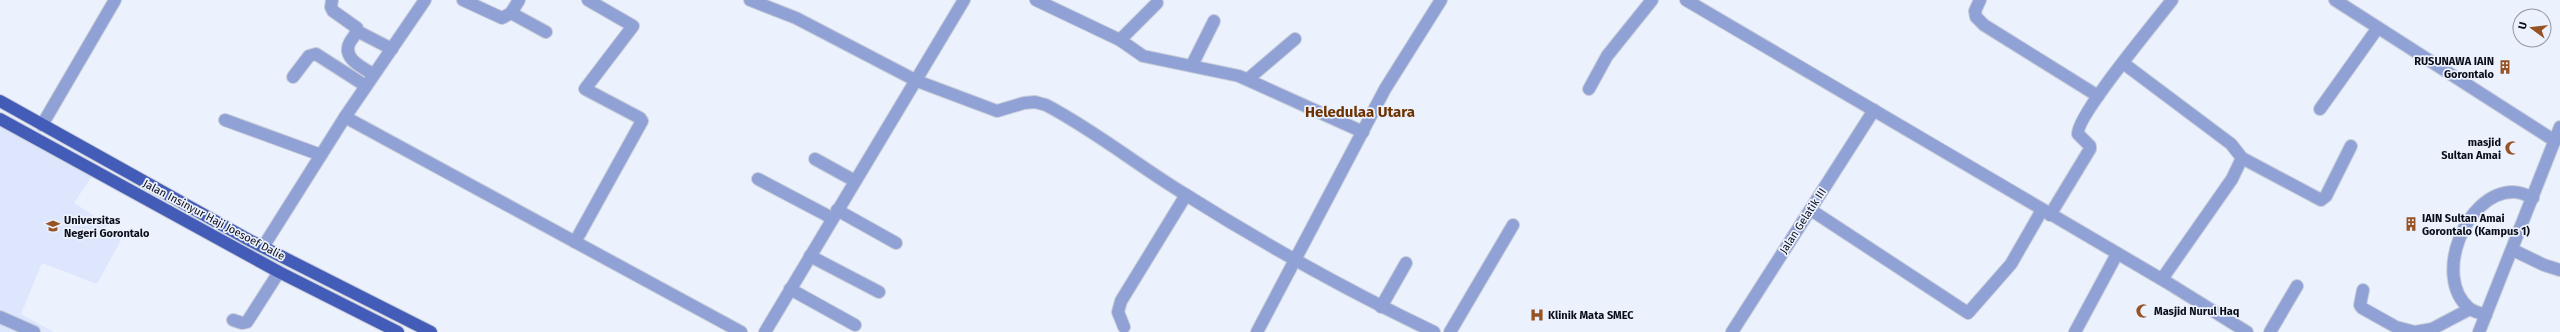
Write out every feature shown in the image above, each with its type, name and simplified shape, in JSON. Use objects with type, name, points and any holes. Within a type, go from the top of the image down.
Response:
[{"type":"main road","name":"Jalan Insinyur Haji Joesoef Dalie","points":[[0,101],[251,242],[431,332]]},
{"type":"main road","name":"Jalan Insinyur Haji Joesoef Dalie","points":[[0,119],[278,272],[398,332]]},
{"type":"main road","points":[[245,254],[251,242]]},
{"type":"street","points":[[42,125],[115,0]]},
{"type":"street","points":[[332,0],[331,8],[354,25],[357,31],[392,49]]},
{"type":"street","points":[[263,247],[373,74],[425,0]]},
{"type":"street","points":[[463,0],[502,18],[511,13],[519,0]]},
{"type":"street","points":[[575,242],[642,122],[640,118],[584,89],[633,26],[588,0]]},
{"type":"street","points":[[750,0],[796,18],[862,54],[917,81],[997,111],[1030,103],[1046,105],[1186,195],[1296,261],[1381,307],[1434,332]]},
{"type":"street","points":[[1036,0],[1120,40],[1143,56],[1192,65],[1248,80],[1363,132]]},
{"type":"street","points":[[1257,332],[1396,71],[1440,0]]},
{"type":"street","points":[[1589,89],[1607,56],[1652,0]]},
{"type":"street","points":[[1980,0],[1975,11],[1976,18],[1984,25],[2098,96]]},
{"type":"street","points":[[1811,210],[1968,313],[2011,264],[2090,150],[2090,146],[2081,138],[2078,131],[2098,96],[2172,0]]},
{"type":"street","points":[[2335,0],[2556,146]]},
{"type":"street","points":[[765,332],[834,214],[917,81],[961,1]]},
{"type":"street","points":[[1692,2],[2046,213],[2162,279],[2247,332]]},
{"type":"street","points":[[1120,40],[1157,3]]},
{"type":"street","points":[[511,13],[546,32]]},
{"type":"street","points":[[1192,65],[1214,21]]},
{"type":"street","points":[[2320,109],[2377,29]]},
{"type":"street","points":[[357,31],[349,44],[349,54],[354,62],[373,74]]},
{"type":"street","points":[[1248,80],[1295,40]]},
{"type":"street","points":[[293,77],[309,56],[316,54],[366,86]]},
{"type":"street","points":[[2123,63],[2226,140],[2242,158],[2321,200],[2326,196],[2351,146]]},
{"type":"street","name":"Jalan Gelatik III","points":[[1732,332],[1874,110]]},
{"type":"street","points":[[345,117],[741,332]]},
{"type":"street","points":[[225,120],[321,155]]},
{"type":"street","points":[[2479,332],[2533,198],[2556,146],[2560,127]]},
{"type":"street","points":[[2162,279],[2232,179],[2242,158]]},
{"type":"street","points":[[816,159],[855,181]]},
{"type":"street","points":[[758,179],[896,243]]},
{"type":"street","points":[[2486,316],[2470,309],[2456,290],[2453,270],[2457,247],[2468,222],[2483,205],[2503,193],[2513,192],[2533,198]]},
{"type":"street","points":[[1124,327],[1118,312],[1121,301],[1186,195]]},
{"type":"street","points":[[1450,332],[1513,225]]},
{"type":"street","points":[[2513,250],[2544,265],[2560,270]]},
{"type":"street","points":[[2075,332],[2117,254]]},
{"type":"street","points":[[810,256],[879,292]]},
{"type":"street","points":[[1381,307],[1406,263]]},
{"type":"street","points":[[233,320],[242,323],[247,322],[278,272]]},
{"type":"street","points":[[2270,332],[2297,286]]},
{"type":"street","points":[[790,289],[855,325]]},
{"type":"street","points":[[2363,290],[2360,305],[2362,308],[2405,331],[2426,331],[2470,309]]},
{"type":"street","points":[[0,317],[34,332]]},
{"type":"shaded area","name":"Universitas Negeri Gorontalo","points":[[0,123],[92,176],[74,203],[107,224],[106,228],[121,240],[97,284],[42,263],[21,314],[54,332],[0,332]]},
{"type":"place","name":"RUSUNAWA IAIN Gorontalo","points":[[2505,67]]},
{"type":"place","name":"masjid Sultan Amai","points":[[2512,148]]},
{"type":"place","name":"IAIN Sultan Amai Gorontalo (Kampus 1)","points":[[2411,224]]},
{"type":"place","name":"Universitas Negeri Gorontalo","points":[[53,226]]},
{"type":"place","name":"Masjid Nurul Haq","points":[[2143,311]]},
{"type":"place","name":"Klinik Mata SMEC","points":[[1537,315]]},
{"type":"district","name":"Heledulaa Utara","points":[[1360,112]]}]
